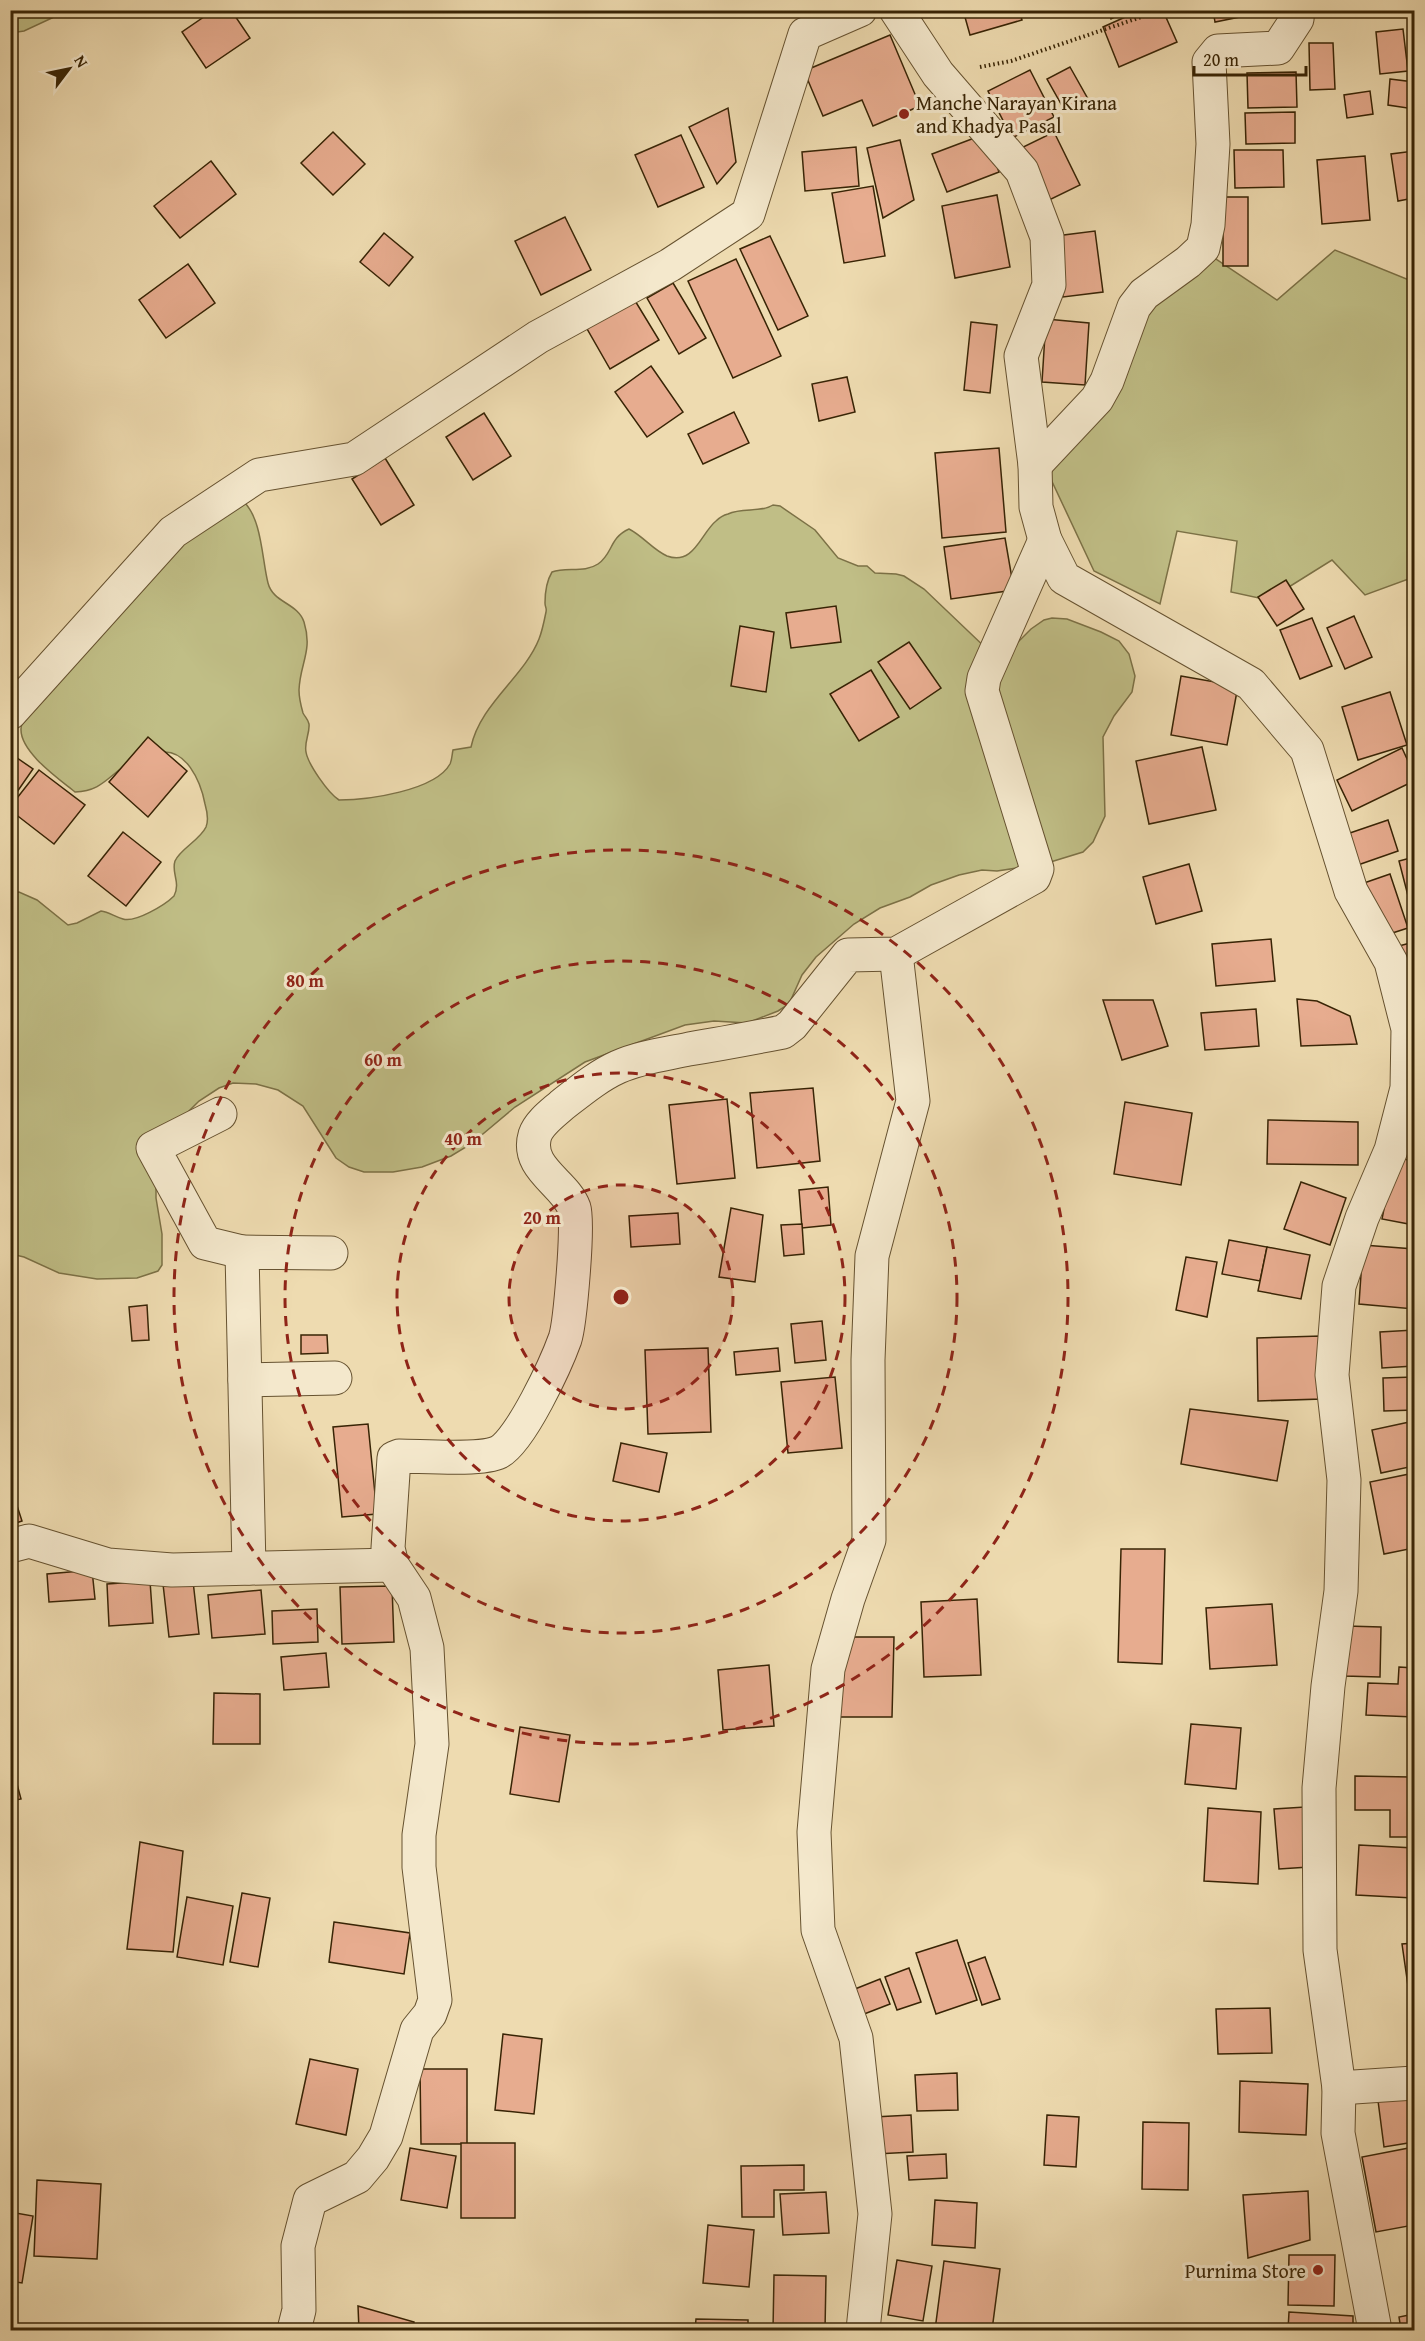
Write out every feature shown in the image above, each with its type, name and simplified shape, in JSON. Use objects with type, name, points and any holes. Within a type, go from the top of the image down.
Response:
[{"type":"street","points":[[10,713],[173,532],[259,476],[354,459],[538,337],[670,265],[748,214],[805,34],[860,10]]},
{"type":"street","points":[[896,10],[938,74],[1022,171],[1047,237],[1049,285],[1021,356],[1035,465],[1036,507],[1045,540],[1064,578],[1251,684],[1308,750],[1351,891],[1391,962],[1408,1029],[1411,1088],[1391,1150],[1362,1218],[1339,1286],[1332,1375],[1344,1480],[1341,1592],[1328,1686],[1319,1788],[1320,1950],[1339,2088],[1338,2133],[1375,2331]]},
{"type":"street","points":[[1035,465],[1097,399],[1107,381],[1134,307],[1144,294],[1188,262],[1203,248],[1208,225],[1213,144],[1209,62],[1218,51],[1278,48],[1297,19],[1298,10]]},
{"type":"street","points":[[294,2331],[299,2310],[298,2246],[310,2200],[357,2177],[373,2158],[386,2136],[417,2030],[430,2014],[435,2000],[419,1868],[419,1835],[432,1744],[428,1648],[414,1598],[392,1565],[388,1548],[394,1458],[399,1456],[485,1456],[499,1452],[511,1442],[544,1388],[566,1337],[577,1226],[574,1207],[544,1172],[534,1154],[535,1135],[546,1118],[590,1083],[618,1067],[658,1055],[783,1032],[792,1025],[848,955],[896,954],[1034,877],[1037,869],[982,691],[984,678],[1045,540]]},
{"type":"street","points":[[863,2331],[875,2214],[856,2038],[818,1930],[814,1832],[828,1669],[848,1599],[869,1540],[868,1360],[872,1256],[913,1101],[896,954]]},
{"type":"street","points":[[220,1114],[153,1148],[204,1243],[242,1252],[331,1253]]},
{"type":"street","points":[[242,1252],[249,1568]]},
{"type":"street","points":[[245,1380],[335,1378]]},
{"type":"street","points":[[10,1546],[29,1541],[108,1565],[172,1570],[392,1565]]},
{"type":"street","points":[[1339,2088],[1414,2083]]},
{"type":"path","points":[[938,74],[1011,61],[1162,10]]},
{"type":"shaded area","points":[[11,10],[67,11],[24,31],[11,33]]},
{"type":"shaded area","points":[[1198,247],[1277,300],[1335,250],[1414,282],[1414,577],[1365,595],[1332,560],[1268,600],[1231,592],[1237,541],[1177,531],[1160,604],[1094,571],[1048,473],[1139,299]]},
{"type":"shaded area","points":[[243,501],[249,508],[258,528],[271,590],[297,611],[304,622],[307,649],[299,690],[303,713],[309,724],[306,752],[319,778],[339,800],[382,796],[416,787],[442,773],[450,764],[453,750],[471,747],[483,717],[523,666],[539,639],[546,610],[546,587],[552,572],[593,567],[603,560],[614,541],[629,529],[667,556],[676,558],[684,556],[696,547],[711,526],[722,517],[733,512],[763,509],[773,505],[780,506],[815,530],[838,558],[858,566],[867,566],[875,573],[904,576],[924,589],[990,652],[1015,645],[1031,629],[1044,620],[1052,618],[1067,619],[1119,641],[1129,654],[1135,676],[1132,692],[1114,716],[1103,737],[1105,816],[1093,842],[1083,852],[1044,864],[997,871],[982,870],[959,875],[880,908],[854,924],[816,957],[802,975],[789,1004],[778,1011],[747,1023],[714,1021],[685,1025],[585,1062],[515,1107],[471,1144],[451,1156],[422,1167],[393,1172],[364,1172],[349,1167],[336,1158],[303,1106],[278,1090],[256,1084],[233,1083],[219,1088],[199,1101],[189,1111],[156,1185],[162,1234],[162,1265],[158,1271],[137,1278],[97,1279],[59,1273],[24,1257],[11,1254],[10,893],[19,892],[37,900],[68,925],[101,911],[128,920],[142,916],[174,896],[177,886],[175,861],[181,852],[203,832],[207,824],[207,816],[203,795],[196,777],[184,760],[176,755],[167,752],[148,756],[123,767],[95,788],[75,792],[33,756],[22,738],[21,729],[28,712],[185,541]]},
{"type":"building","points":[[214,10],[231,10],[250,38],[206,68],[182,32]]},
{"type":"building","points":[[963,10],[1019,10],[1022,20],[970,35]]},
{"type":"building","points":[[1108,10],[1129,10],[1111,19]]},
{"type":"building","points":[[1141,10],[1175,10],[1165,15],[1177,42],[1119,67],[1103,27]]},
{"type":"building","points":[[1213,10],[1265,10],[1265,12],[1215,22]]},
{"type":"building","points":[[1403,29],[1408,71],[1380,74],[1376,32]]},
{"type":"building","points":[[890,35],[920,106],[873,126],[862,100],[823,116],[804,71]]},
{"type":"building","points":[[1309,43],[1333,43],[1335,89],[1310,90]]},
{"type":"building","points":[[1070,67],[1088,99],[1065,111],[1047,79]]},
{"type":"building","points":[[1030,70],[1054,117],[1012,138],[988,91]]},
{"type":"building","points":[[1296,72],[1297,107],[1248,108],[1247,73]]},
{"type":"building","points":[[1390,79],[1414,82],[1414,109],[1388,105]]},
{"type":"building","points":[[1370,91],[1373,114],[1347,118],[1344,95]]},
{"type":"building","points":[[728,108],[736,162],[717,184],[689,127]]},
{"type":"building","points":[[1295,112],[1295,143],[1246,144],[1245,113]]},
{"type":"building","points":[[333,132],[365,164],[333,195],[301,163]]},
{"type":"building","points":[[1054,132],[1080,185],[1043,203],[1017,150]]},
{"type":"building","points":[[985,134],[999,172],[947,192],[932,154]]},
{"type":"building","points":[[681,135],[704,187],[658,207],[635,155]]},
{"type":"building","points":[[900,140],[914,200],[883,218],[867,148]]},
{"type":"building","points":[[856,147],[859,186],[805,191],[802,152]]},
{"type":"building","points":[[1234,150],[1283,150],[1284,187],[1235,188]]},
{"type":"building","points":[[1414,151],[1414,198],[1398,201],[1391,154]]},
{"type":"building","points":[[1365,156],[1370,220],[1322,224],[1317,160]]},
{"type":"building","points":[[211,161],[236,194],[180,238],[154,206]]},
{"type":"building","points":[[873,186],[885,256],[844,263],[832,193]]},
{"type":"building","points":[[997,195],[1010,267],[955,278],[942,206]]},
{"type":"building","points":[[1223,197],[1248,197],[1248,266],[1223,266]]},
{"type":"building","points":[[565,217],[591,270],[541,295],[515,241]]},
{"type":"building","points":[[1095,231],[1103,292],[1063,297],[1056,236]]},
{"type":"building","points":[[384,233],[413,257],[389,286],[360,262]]},
{"type":"building","points":[[770,236],[808,316],[778,330],[740,249]]},
{"type":"building","points":[[736,259],[781,356],[733,378],[688,281]]},
{"type":"building","points":[[188,264],[215,303],[166,338],[139,300]]},
{"type":"building","points":[[673,283],[706,338],[679,354],[647,298]]},
{"type":"building","points":[[634,299],[659,340],[610,369],[586,327]]},
{"type":"building","points":[[1046,319],[1089,323],[1085,385],[1042,382]]},
{"type":"building","points":[[971,322],[997,325],[990,393],[964,390]]},
{"type":"building","points":[[651,366],[683,412],[647,437],[615,392]]},
{"type":"building","points":[[847,377],[855,412],[819,421],[812,384]]},
{"type":"building","points":[[734,412],[749,443],[703,464],[688,434]]},
{"type":"building","points":[[484,413],[511,456],[473,480],[446,437]]},
{"type":"building","points":[[999,448],[1006,532],[942,538],[935,453]]},
{"type":"building","points":[[385,458],[414,505],[381,525],[352,479]]},
{"type":"building","points":[[1005,538],[1014,590],[951,599],[944,547]]},
{"type":"building","points":[[1286,580],[1304,609],[1277,626],[1258,597]]},
{"type":"building","points":[[836,606],[841,642],[791,648],[786,613]]},
{"type":"building","points":[[1354,616],[1372,657],[1345,669],[1327,628]]},
{"type":"building","points":[[1312,618],[1332,666],[1300,679],[1280,630]]},
{"type":"building","points":[[740,626],[774,632],[766,692],[731,686]]},
{"type":"building","points":[[909,642],[941,688],[910,709],[878,662]]},
{"type":"building","points":[[871,670],[899,717],[859,741],[830,694]]},
{"type":"building","points":[[1181,676],[1238,686],[1227,745],[1171,735]]},
{"type":"building","points":[[1390,692],[1407,745],[1358,760],[1342,707]]},
{"type":"building","points":[[148,737],[187,771],[148,817],[109,782]]},
{"type":"building","points":[[1202,747],[1216,810],[1149,824],[1136,761]]},
{"type":"building","points":[[1402,748],[1414,774],[1414,781],[1352,811],[1337,780]]},
{"type":"building","points":[[10,753],[33,769],[10,802]]},
{"type":"building","points":[[39,770],[85,805],[54,844],[10,810]]},
{"type":"building","points":[[1388,820],[1398,851],[1355,866],[1344,835]]},
{"type":"building","points":[[123,832],[161,862],[126,906],[88,876]]},
{"type":"building","points":[[1414,857],[1414,919],[1399,861]]},
{"type":"building","points":[[1189,864],[1202,911],[1156,924],[1143,877]]},
{"type":"building","points":[[1390,874],[1408,928],[1383,936],[1364,883]]},
{"type":"building","points":[[1271,939],[1275,981],[1216,986],[1212,944]]},
{"type":"building","points":[[1414,942],[1414,993],[1395,947]]},
{"type":"building","points":[[1297,999],[1317,1001],[1350,1016],[1357,1044],[1301,1046]]},
{"type":"building","points":[[1103,1000],[1153,1000],[1168,1046],[1122,1060]]},
{"type":"building","points":[[1256,1009],[1259,1046],[1205,1050],[1201,1013]]},
{"type":"building","points":[[813,1088],[820,1161],[757,1168],[750,1093]]},
{"type":"building","points":[[727,1099],[735,1178],[677,1184],[669,1105]]},
{"type":"building","points":[[1125,1102],[1192,1113],[1181,1185],[1114,1174]]},
{"type":"building","points":[[1268,1120],[1358,1122],[1358,1165],[1267,1164]]},
{"type":"building","points":[[1394,1157],[1414,1161],[1414,1225],[1382,1219]]},
{"type":"building","points":[[1301,1182],[1346,1198],[1330,1245],[1284,1229]]},
{"type":"building","points":[[828,1187],[831,1225],[802,1228],[799,1190]]},
{"type":"building","points":[[731,1208],[763,1215],[755,1282],[719,1277]]},
{"type":"building","points":[[678,1213],[680,1244],[631,1247],[629,1216]]},
{"type":"building","points":[[802,1224],[804,1254],[784,1256],[781,1225]]},
{"type":"building","points":[[1229,1240],[1267,1247],[1260,1281],[1222,1274]]},
{"type":"building","points":[[1363,1245],[1414,1249],[1414,1309],[1359,1304]]},
{"type":"building","points":[[1267,1247],[1310,1255],[1301,1299],[1258,1291]]},
{"type":"building","points":[[1186,1257],[1217,1262],[1207,1317],[1176,1310]]},
{"type":"building","points":[[147,1305],[149,1340],[132,1341],[129,1307]]},
{"type":"building","points":[[822,1321],[826,1360],[795,1363],[791,1324]]},
{"type":"building","points":[[1414,1330],[1414,1366],[1382,1368],[1380,1332]]},
{"type":"building","points":[[301,1335],[327,1335],[328,1353],[301,1354]]},
{"type":"building","points":[[1321,1336],[1322,1399],[1258,1401],[1257,1338]]},
{"type":"building","points":[[708,1348],[711,1432],[648,1434],[645,1350]]},
{"type":"building","points":[[778,1348],[780,1371],[736,1375],[734,1352]]},
{"type":"building","points":[[835,1377],[842,1448],[788,1453],[781,1382]]},
{"type":"building","points":[[1414,1377],[1414,1410],[1384,1411],[1383,1378]]},
{"type":"building","points":[[1190,1409],[1288,1421],[1277,1481],[1181,1464]]},
{"type":"building","points":[[1414,1421],[1414,1466],[1381,1473],[1372,1430]]},
{"type":"building","points":[[368,1424],[377,1514],[342,1517],[333,1427]]},
{"type":"building","points":[[621,1443],[667,1453],[659,1492],[613,1481]]},
{"type":"building","points":[[1414,1473],[1414,1548],[1384,1554],[1370,1482]]},
{"type":"building","points":[[10,1484],[22,1521],[10,1525]]},
{"type":"building","points":[[1121,1549],[1165,1549],[1162,1664],[1118,1662]]},
{"type":"building","points":[[92,1570],[95,1599],[49,1602],[47,1574]]},
{"type":"building","points":[[150,1581],[153,1623],[109,1626],[107,1584]]},
{"type":"building","points":[[193,1581],[199,1634],[169,1637],[163,1584]]},
{"type":"building","points":[[392,1586],[394,1642],[342,1644],[340,1587]]},
{"type":"building","points":[[261,1590],[265,1634],[212,1638],[208,1595]]},
{"type":"building","points":[[977,1599],[981,1675],[924,1677],[921,1602]]},
{"type":"building","points":[[1272,1604],[1277,1665],[1210,1669],[1206,1608]]},
{"type":"building","points":[[317,1609],[318,1642],[273,1644],[272,1611]]},
{"type":"building","points":[[1346,1626],[1381,1627],[1380,1677],[1344,1676]]},
{"type":"building","points":[[838,1637],[894,1637],[892,1717],[837,1717]]},
{"type":"building","points":[[326,1653],[329,1687],[284,1690],[281,1657]]},
{"type":"building","points":[[769,1665],[774,1726],[723,1730],[718,1670]]},
{"type":"building","points":[[1399,1667],[1414,1668],[1414,1717],[1366,1715],[1368,1683],[1398,1684]]},
{"type":"building","points":[[214,1693],[260,1694],[260,1744],[213,1744]]},
{"type":"building","points":[[1191,1724],[1241,1728],[1236,1789],[1185,1784]]},
{"type":"building","points":[[520,1727],[570,1735],[559,1802],[510,1794]]},
{"type":"building","points":[[10,1758],[21,1799],[10,1801]]},
{"type":"building","points":[[1355,1776],[1410,1777],[1410,1837],[1390,1837],[1390,1810],[1355,1810]]},
{"type":"building","points":[[1305,1807],[1309,1867],[1279,1869],[1274,1809]]},
{"type":"building","points":[[1208,1808],[1261,1812],[1258,1884],[1204,1881]]},
{"type":"building","points":[[140,1842],[183,1851],[173,1952],[127,1949]]},
{"type":"building","points":[[1359,1845],[1414,1848],[1413,1898],[1356,1895]]},
{"type":"building","points":[[242,1893],[270,1898],[258,1967],[230,1962]]},
{"type":"building","points":[[187,1897],[233,1906],[223,1965],[177,1957]]},
{"type":"building","points":[[334,1922],[410,1933],[404,1974],[329,1962]]},
{"type":"building","points":[[957,1940],[977,2000],[936,2014],[916,1953]]},
{"type":"building","points":[[1414,1943],[1414,2028],[1402,1944]]},
{"type":"building","points":[[985,1957],[1000,1999],[982,2005],[968,1963]]},
{"type":"building","points":[[909,1968],[921,2002],[897,2010],[885,1977]]},
{"type":"building","points":[[880,1979],[890,2004],[859,2016],[850,1991]]},
{"type":"building","points":[[1270,2008],[1272,2053],[1218,2054],[1216,2009]]},
{"type":"building","points":[[503,2034],[542,2039],[534,2114],[495,2110]]},
{"type":"building","points":[[310,2059],[358,2069],[346,2135],[296,2124]]},
{"type":"building","points":[[420,2069],[467,2069],[467,2144],[421,2144]]},
{"type":"building","points":[[957,2073],[958,2110],[917,2111],[915,2075]]},
{"type":"building","points":[[1240,2081],[1308,2084],[1306,2135],[1239,2132]]},
{"type":"building","points":[[1414,2088],[1414,2142],[1384,2147],[1377,2093]]},
{"type":"building","points":[[911,2115],[913,2152],[876,2154],[874,2117]]},
{"type":"building","points":[[1047,2115],[1079,2117],[1076,2167],[1044,2165]]},
{"type":"building","points":[[1143,2122],[1189,2123],[1188,2190],[1142,2189]]},
{"type":"building","points":[[461,2143],[515,2143],[515,2218],[461,2218]]},
{"type":"building","points":[[1414,2147],[1414,2225],[1376,2232],[1362,2157]]},
{"type":"building","points":[[410,2148],[456,2156],[447,2208],[401,2200]]},
{"type":"building","points":[[946,2154],[947,2178],[909,2180],[907,2156]]},
{"type":"building","points":[[804,2165],[804,2190],[774,2190],[774,2217],[742,2217],[741,2166]]},
{"type":"building","points":[[37,2180],[101,2184],[97,2259],[34,2256]]},
{"type":"building","points":[[1308,2191],[1310,2240],[1248,2258],[1243,2195]]},
{"type":"building","points":[[826,2192],[829,2233],[783,2235],[780,2194]]},
{"type":"building","points":[[935,2200],[977,2203],[975,2248],[932,2245]]},
{"type":"building","points":[[10,2212],[33,2216],[22,2283],[10,2281]]},
{"type":"building","points":[[708,2225],[754,2230],[749,2287],[703,2283]]},
{"type":"building","points":[[1289,2255],[1335,2255],[1334,2306],[1288,2305]]},
{"type":"building","points":[[897,2260],[932,2266],[923,2321],[888,2315]]},
{"type":"building","points":[[944,2261],[1000,2269],[992,2330],[935,2330]]},
{"type":"building","points":[[774,2275],[826,2276],[825,2330],[773,2330]]},
{"type":"building","points":[[358,2306],[414,2322],[412,2330],[359,2330]]},
{"type":"building","points":[[1289,2312],[1353,2316],[1353,2330],[1288,2330]]},
{"type":"building","points":[[1414,2314],[1414,2330],[1401,2330],[1399,2317]]},
{"type":"building","points":[[696,2319],[748,2320],[748,2330],[695,2330]]},
{"type":"place","name":"Manche Narayan Kirana and Khadya Pasal","points":[[904,114]]},
{"type":"place","name":"Purnima Store","points":[[1318,2270]]}]
